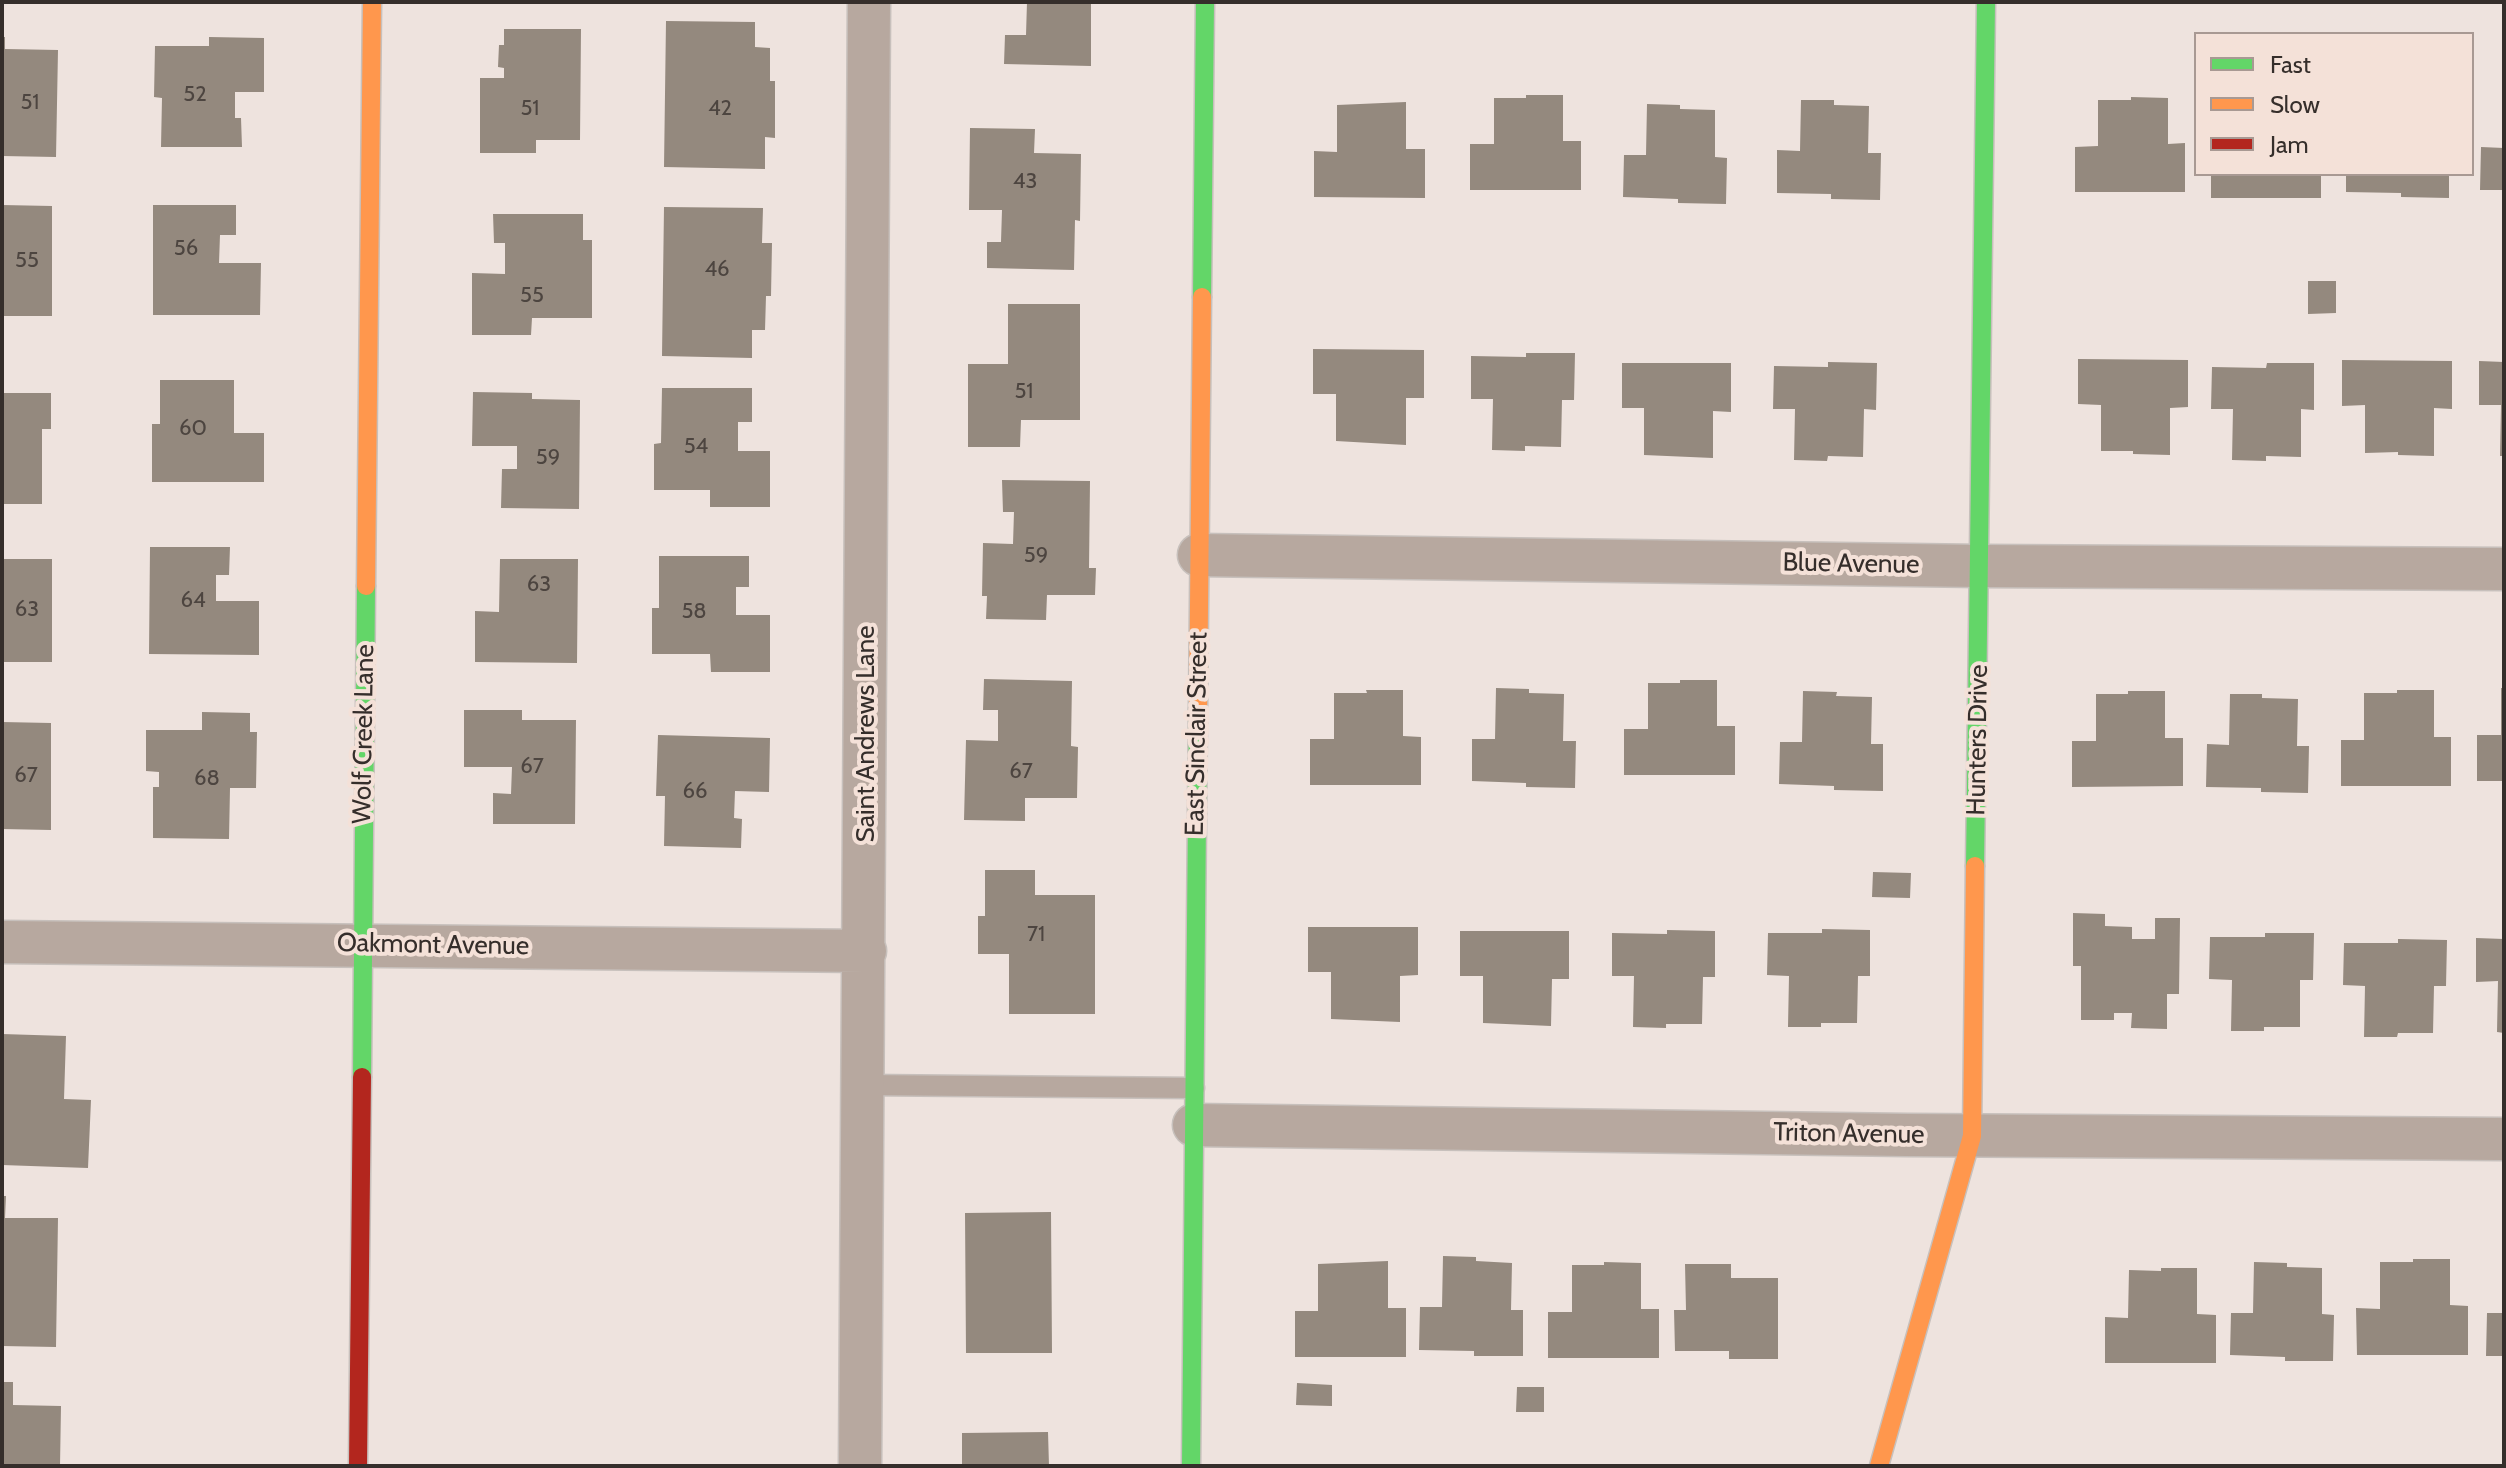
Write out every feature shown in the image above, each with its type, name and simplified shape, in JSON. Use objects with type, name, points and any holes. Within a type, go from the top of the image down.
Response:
[{"type":"street","name":"Wolf Creek Lane","points":[[358,1466],[372,2]]},
{"type":"street","name":"Saint Andrews Lane","points":[[860,1466],[869,2]]},
{"type":"street","name":"East Sinclair Street","points":[[1191,1466],[1205,2]]},
{"type":"street","name":"Hunters Drive","points":[[1879,1466],[1972,1136],[1986,2]]},
{"type":"street","name":"Blue Avenue","points":[[1199,555],[1980,566],[2504,569]]},
{"type":"street","name":"Oakmont Avenue","points":[[2,942],[865,951]]},
{"type":"street","name":"Triton Avenue","points":[[1194,1106],[1972,1136],[2504,1139]]},
{"type":"lane","points":[[864,1085],[1194,1106]]},
{"type":"building","points":[[1027,2],[1091,2],[1091,66],[1004,64],[1005,35],[1026,35]]},
{"type":"building","points":[[666,21],[755,22],[755,47],[770,48],[770,81],[775,81],[775,138],[765,137],[765,169],[664,167]]},
{"type":"building","points":[[504,29],[581,29],[580,140],[536,140],[536,153],[480,153],[480,78],[504,78],[504,68],[498,67],[499,45],[504,45]]},
{"type":"building","points":[[2,37],[5,37],[5,49],[58,50],[56,157],[2,156]]},
{"type":"building","points":[[209,37],[264,38],[264,92],[235,92],[235,118],[241,118],[242,147],[161,147],[162,98],[154,97],[155,46],[209,46]]},
{"type":"building","points":[[1526,95],[1563,95],[1563,141],[1581,141],[1581,190],[1470,190],[1470,144],[1494,144],[1494,98],[1526,98]]},
{"type":"building","points":[[2131,97],[2168,98],[2168,144],[2185,143],[2185,192],[2075,192],[2075,147],[2098,146],[2098,100],[2131,100]]},
{"type":"building","points":[[1801,100],[1834,100],[1834,105],[1869,106],[1868,153],[1881,153],[1880,200],[1831,199],[1831,194],[1777,193],[1777,150],[1800,151]]},
{"type":"building","points":[[1406,102],[1406,149],[1425,149],[1425,198],[1314,197],[1314,151],[1337,152],[1337,105]]},
{"type":"building","points":[[1647,104],[1715,110],[1715,157],[1727,158],[1726,204],[1623,197],[1624,155],[1646,155]]},
{"type":"building","points":[[970,128],[1035,129],[1034,153],[1081,154],[1080,221],[1075,220],[1074,270],[987,268],[987,242],[1001,242],[1002,210],[969,210]]},
{"type":"building","points":[[2481,147],[2504,148],[2504,190],[2480,190]]},
{"type":"building","points":[[2211,176],[2321,176],[2321,198],[2211,198]]},
{"type":"building","points":[[2346,176],[2449,176],[2449,198],[2346,192]]},
{"type":"building","points":[[2,205],[52,206],[52,316],[2,316]]},
{"type":"building","points":[[153,205],[236,205],[236,235],[220,235],[219,263],[261,263],[260,315],[153,315]]},
{"type":"building","points":[[664,207],[763,208],[762,243],[772,243],[771,296],[766,296],[765,330],[752,330],[752,358],[662,356]]},
{"type":"building","points":[[493,214],[583,214],[583,240],[592,240],[592,318],[532,318],[531,335],[472,335],[472,273],[505,274],[505,243],[494,243]]},
{"type":"building","points":[[2308,281],[2336,281],[2336,313],[2308,314]]},
{"type":"building","points":[[1008,304],[1080,304],[1080,420],[1021,420],[1020,447],[968,447],[968,364],[1008,364]]},
{"type":"building","points":[[1313,349],[1424,350],[1424,398],[1406,398],[1406,445],[1336,441],[1336,394],[1313,394]]},
{"type":"building","points":[[1526,353],[1575,353],[1574,400],[1562,400],[1561,447],[1525,446],[1525,451],[1492,450],[1493,399],[1471,399],[1471,356],[1526,357]]},
{"type":"building","points":[[2078,359],[2188,360],[2188,407],[2170,408],[2170,455],[2101,451],[2101,405],[2078,404]]},
{"type":"building","points":[[2342,360],[2452,361],[2452,409],[2434,408],[2434,456],[2398,455],[2398,452],[2365,453],[2365,405],[2342,406]]},
{"type":"building","points":[[2479,361],[2504,362],[2504,456],[2500,456],[2501,405],[2479,405]]},
{"type":"building","points":[[1828,362],[1877,363],[1876,410],[1864,409],[1863,457],[1828,456],[1827,461],[1794,460],[1795,409],[1773,409],[1774,366],[1828,367]]},
{"type":"building","points":[[1622,363],[1731,363],[1731,412],[1713,411],[1713,458],[1644,455],[1644,408],[1622,408]]},
{"type":"building","points":[[2267,363],[2314,363],[2314,410],[2301,409],[2301,457],[2266,456],[2266,461],[2232,460],[2233,409],[2211,409],[2212,367],[2266,368]]},
{"type":"building","points":[[160,380],[234,380],[234,433],[264,433],[264,482],[152,482],[152,424],[160,424]]},
{"type":"building","points":[[662,388],[752,388],[752,422],[738,422],[738,451],[770,451],[770,507],[710,507],[710,490],[654,490],[654,444],[661,443]]},
{"type":"building","points":[[473,392],[532,393],[532,399],[580,400],[579,509],[501,508],[502,469],[517,469],[517,446],[472,446]]},
{"type":"building","points":[[2,393],[51,393],[51,429],[42,429],[42,504],[2,504]]},
{"type":"building","points":[[1002,480],[1090,481],[1089,568],[1096,568],[1095,595],[1047,595],[1046,620],[986,619],[987,596],[982,596],[983,543],[1013,544],[1014,512],[1003,512]]},
{"type":"building","points":[[150,547],[230,547],[229,575],[216,575],[216,601],[259,601],[259,655],[149,654]]},
{"type":"building","points":[[659,556],[749,556],[749,587],[736,587],[736,615],[770,615],[770,672],[711,672],[710,654],[652,654],[652,608],[659,608]]},
{"type":"building","points":[[2,559],[52,559],[52,662],[2,662]]},
{"type":"building","points":[[500,559],[578,559],[577,663],[475,662],[475,611],[499,612]]},
{"type":"building","points":[[984,679],[1072,681],[1071,746],[1078,747],[1077,798],[1025,798],[1025,821],[964,820],[966,740],[998,741],[998,710],[983,710]]},
{"type":"building","points":[[1680,680],[1717,680],[1717,726],[1735,726],[1735,775],[1624,775],[1624,729],[1648,729],[1648,683],[1680,683]]},
{"type":"building","points":[[1496,688],[1564,694],[1563,741],[1576,741],[1575,788],[1472,781],[1472,739],[1495,739]]},
{"type":"building","points":[[2501,688],[2504,688],[2504,781],[2477,781],[2477,735],[2501,735]]},
{"type":"building","points":[[1366,690],[1403,690],[1403,736],[1421,737],[1421,785],[1310,785],[1310,739],[1334,739],[1334,693],[1367,693]]},
{"type":"building","points":[[2397,690],[2434,690],[2434,737],[2451,737],[2451,786],[2341,786],[2341,740],[2364,740],[2364,693],[2397,693]]},
{"type":"building","points":[[1803,691],[1872,697],[1871,744],[1883,744],[1883,791],[1779,784],[1780,742],[1802,742]]},
{"type":"building","points":[[2128,691],[2165,691],[2165,738],[2183,738],[2183,786],[2072,787],[2072,741],[2096,741],[2096,694],[2128,694]]},
{"type":"building","points":[[2230,694],[2298,699],[2297,746],[2309,746],[2308,793],[2206,787],[2207,744],[2229,745]]},
{"type":"building","points":[[464,710],[522,710],[522,720],[576,720],[575,824],[493,824],[493,793],[511,794],[512,767],[464,767]]},
{"type":"building","points":[[202,712],[250,713],[250,732],[257,732],[256,788],[230,788],[229,839],[153,838],[153,787],[159,787],[159,772],[146,771],[146,730],[202,730]]},
{"type":"building","points":[[2,722],[51,723],[51,830],[2,829]]},
{"type":"building","points":[[658,735],[770,738],[769,792],[735,791],[734,818],[742,819],[741,848],[664,846],[665,796],[656,796]]},
{"type":"building","points":[[985,870],[1035,870],[1035,895],[1095,895],[1095,1014],[1009,1014],[1009,954],[978,954],[978,916],[985,916]]},
{"type":"building","points":[[1873,872],[1911,873],[1910,898],[1872,897]]},
{"type":"building","points":[[2073,913],[2105,914],[2105,926],[2132,927],[2132,939],[2155,939],[2155,918],[2180,918],[2179,994],[2167,994],[2167,1029],[2131,1028],[2132,1013],[2114,1013],[2114,1020],[2081,1020],[2081,966],[2073,966]]},
{"type":"building","points":[[1308,927],[1418,927],[1418,975],[1400,976],[1400,1022],[1331,1019],[1331,972],[1308,972]]},
{"type":"building","points":[[1822,929],[1870,930],[1870,976],[1858,976],[1857,1023],[1788,1027],[1789,976],[1767,975],[1768,933],[1822,933]]},
{"type":"building","points":[[1667,930],[1715,931],[1715,977],[1703,977],[1702,1024],[1666,1024],[1666,1028],[1633,1027],[1634,976],[1612,976],[1612,933],[1667,934]]},
{"type":"building","points":[[1460,931],[1569,931],[1569,979],[1552,979],[1551,1026],[1483,1023],[1483,976],[1460,976]]},
{"type":"building","points":[[2265,933],[2314,933],[2313,980],[2300,980],[2300,1027],[2231,1031],[2232,980],[2209,979],[2210,937],[2265,937]]},
{"type":"building","points":[[2476,938],[2504,939],[2504,1033],[2497,1032],[2498,981],[2476,982]]},
{"type":"building","points":[[2398,939],[2447,940],[2446,986],[2434,986],[2433,1033],[2364,1037],[2365,986],[2343,985],[2344,943],[2398,943]]},
{"type":"building","points":[[2,1034],[66,1036],[64,1099],[91,1100],[88,1168],[2,1165]]},
{"type":"building","points":[[2,1196],[6,1196],[5,1218],[58,1218],[56,1347],[2,1346]]},
{"type":"building","points":[[1051,1212],[1052,1353],[966,1353],[965,1213]]},
{"type":"building","points":[[1443,1256],[1512,1263],[1511,1310],[1523,1310],[1523,1356],[1474,1356],[1474,1351],[1419,1350],[1420,1307],[1442,1307]]},
{"type":"building","points":[[2413,1259],[2450,1259],[2450,1305],[2468,1306],[2468,1355],[2357,1355],[2356,1308],[2380,1309],[2380,1262],[2413,1262]]},
{"type":"building","points":[[1388,1261],[1388,1308],[1406,1308],[1406,1357],[1295,1357],[1295,1311],[1318,1311],[1318,1264]]},
{"type":"building","points":[[1604,1262],[1641,1263],[1641,1309],[1659,1309],[1659,1358],[1548,1358],[1548,1312],[1572,1312],[1572,1265],[1604,1265]]},
{"type":"building","points":[[2254,1262],[2322,1268],[2322,1314],[2334,1315],[2333,1361],[2285,1361],[2285,1357],[2230,1355],[2231,1313],[2253,1313]]},
{"type":"building","points":[[1685,1264],[1731,1264],[1731,1278],[1778,1278],[1778,1359],[1729,1359],[1729,1351],[1675,1351],[1674,1310],[1686,1310]]},
{"type":"building","points":[[2161,1268],[2197,1268],[2197,1314],[2216,1315],[2216,1363],[2105,1363],[2105,1317],[2128,1318],[2129,1270],[2161,1271]]},
{"type":"building","points":[[2487,1313],[2504,1313],[2504,1356],[2486,1356]]},
{"type":"building","points":[[2,1382],[13,1382],[13,1405],[61,1406],[60,1466],[2,1466]]},
{"type":"building","points":[[1297,1383],[1332,1385],[1332,1406],[1296,1405]]},
{"type":"building","points":[[1517,1387],[1544,1387],[1544,1412],[1516,1412]]},
{"type":"building","points":[[1048,1432],[1049,1466],[962,1466],[962,1433]]},
{"type":"traffic: fast","points":[[1202,297],[1205,2]]},
{"type":"traffic: fast","points":[[1975,866],[1986,2]]},
{"type":"traffic: fast","points":[[362,1077],[366,586]]},
{"type":"traffic: fast","points":[[1191,1466],[1198,709]]},
{"type":"traffic: slow","points":[[366,586],[372,2]]},
{"type":"traffic: slow","points":[[1198,709],[1202,297]]},
{"type":"traffic: slow","points":[[1879,1466],[1972,1136],[1975,866]]},
{"type":"traffic: jam","points":[[358,1466],[362,1077]]}]
